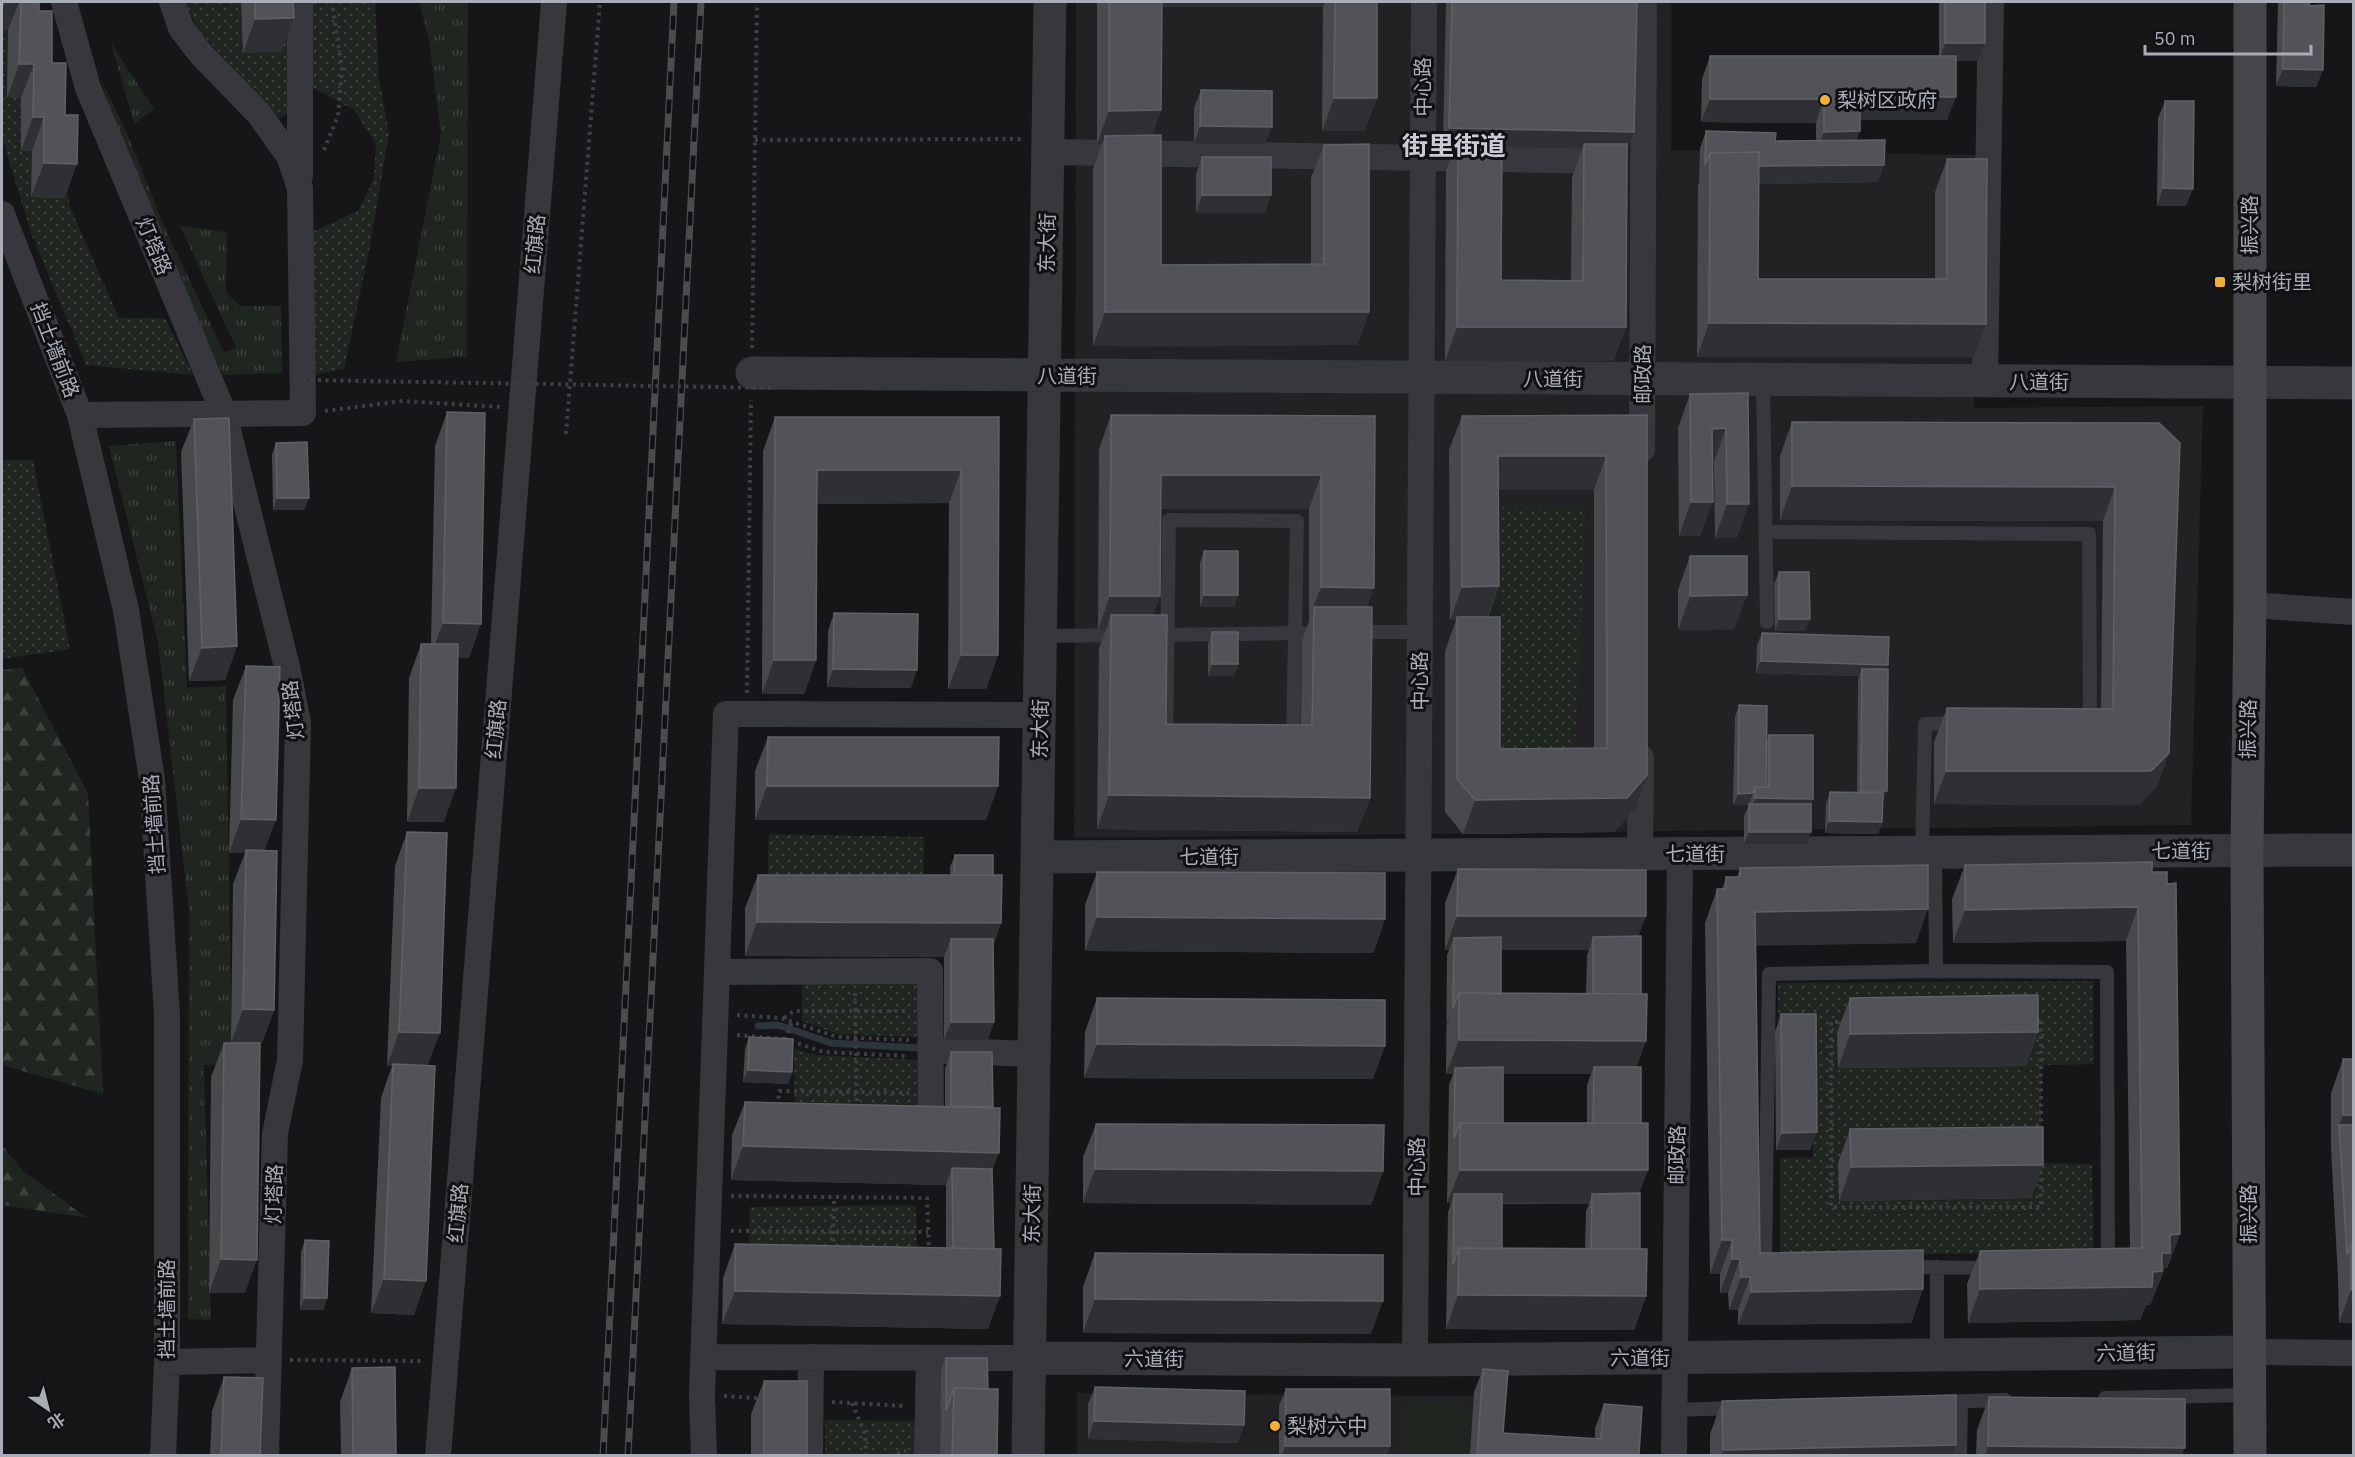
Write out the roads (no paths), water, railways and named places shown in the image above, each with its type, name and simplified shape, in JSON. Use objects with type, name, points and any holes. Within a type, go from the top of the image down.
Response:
[{"type":"main road","name":"振兴路","points":[[2250,2],[2250,605],[2247,851],[2250,1455]]},
{"type":"street","name":"灯塔路","points":[[64,2],[88,88],[224,414],[287,667],[298,722],[290,1060],[275,1134],[266,1455]]},
{"type":"street","points":[[172,2],[181,27],[201,54],[259,114],[289,156],[300,188]]},
{"type":"street","points":[[80,415],[303,413],[300,2]]},
{"type":"street","name":"红旗路","points":[[438,1455],[554,2]]},
{"type":"street","name":"东大街","points":[[1028,1455],[1050,2]]},
{"type":"street","name":"中心路","points":[[1415,1360],[1424,2]]},
{"type":"street","name":"邮政路","points":[[1642,474],[1644,2]]},
{"type":"street","points":[[1985,381],[1991,2]]},
{"type":"street","points":[[1048,146],[1423,158],[1644,161]]},
{"type":"street","name":"挡土墙前路","points":[[2,214],[80,415],[126,610],[152,780],[167,1014],[167,1362],[163,1455]]},
{"type":"street","name":"八道街","points":[[764,380],[1045,376],[2354,383]]},
{"type":"street","points":[[2250,605],[2354,612]]},
{"type":"street","points":[[704,1455],[704,1357],[710,1196],[723,1126],[716,1024],[726,714],[1040,715]]},
{"type":"street","points":[[1640,854],[1641,735]]},
{"type":"street","name":"七道街","points":[[1038,858],[2354,850]]},
{"type":"street","name":"邮政路","points":[[1674,1455],[1680,854]]},
{"type":"street","points":[[718,972],[930,971],[931,1124],[889,1124]]},
{"type":"street","points":[[930,1049],[1035,1054]]},
{"type":"street","points":[[2250,1352],[2354,1353]]},
{"type":"street","name":"六道街","points":[[1030,1358],[1415,1360],[2250,1352]]},
{"type":"street","points":[[704,1357],[1030,1358]]},
{"type":"street","points":[[810,1357],[810,1455]]},
{"type":"street","points":[[927,1455],[928,1358]]},
{"type":"street","points":[[167,1362],[269,1360]]},
{"type":"lane","points":[[1763,380],[1767,622]]},
{"type":"lane","points":[[1169,520],[1297,521],[1293,746],[1166,744],[1167,634],[1169,520]]},
{"type":"lane","points":[[1766,532],[2089,534],[2090,721],[2067,721]]},
{"type":"lane","points":[[1340,632],[1420,632]]},
{"type":"lane","points":[[1041,636],[1318,633]]},
{"type":"lane","points":[[1936,971],[1925,724],[1972,723]]},
{"type":"lane","points":[[1777,1267],[1765,1267],[1769,974],[1936,971],[2107,972],[2108,1268],[2096,1268]]},
{"type":"lane","points":[[1891,1267],[2005,1268]]},
{"type":"lane","points":[[1936,1268],[1937,1355]]},
{"type":"lane","points":[[2088,1399],[2250,1395]]},
{"type":"lane","points":[[1925,1402],[2019,1400]]},
{"type":"lane","points":[[1960,1455],[1961,1401]]},
{"type":"lane","points":[[1674,1410],[1746,1408]]},
{"type":"waterway","points":[[758,1026],[778,1025],[831,1043],[918,1048]]},
{"type":"railway","points":[[603,1456],[674,2]]},
{"type":"railway","points":[[628,1456],[701,2]]},
{"type":"place","name":"梨树区政府","points":[[1825,100]]},
{"type":"place","name":"梨树街里","points":[[2220,282]]},
{"type":"place","name":"梨树六中","points":[[1275,1426]]},
{"type":"district","name":"街里街道","points":[[1454,146]]}]
